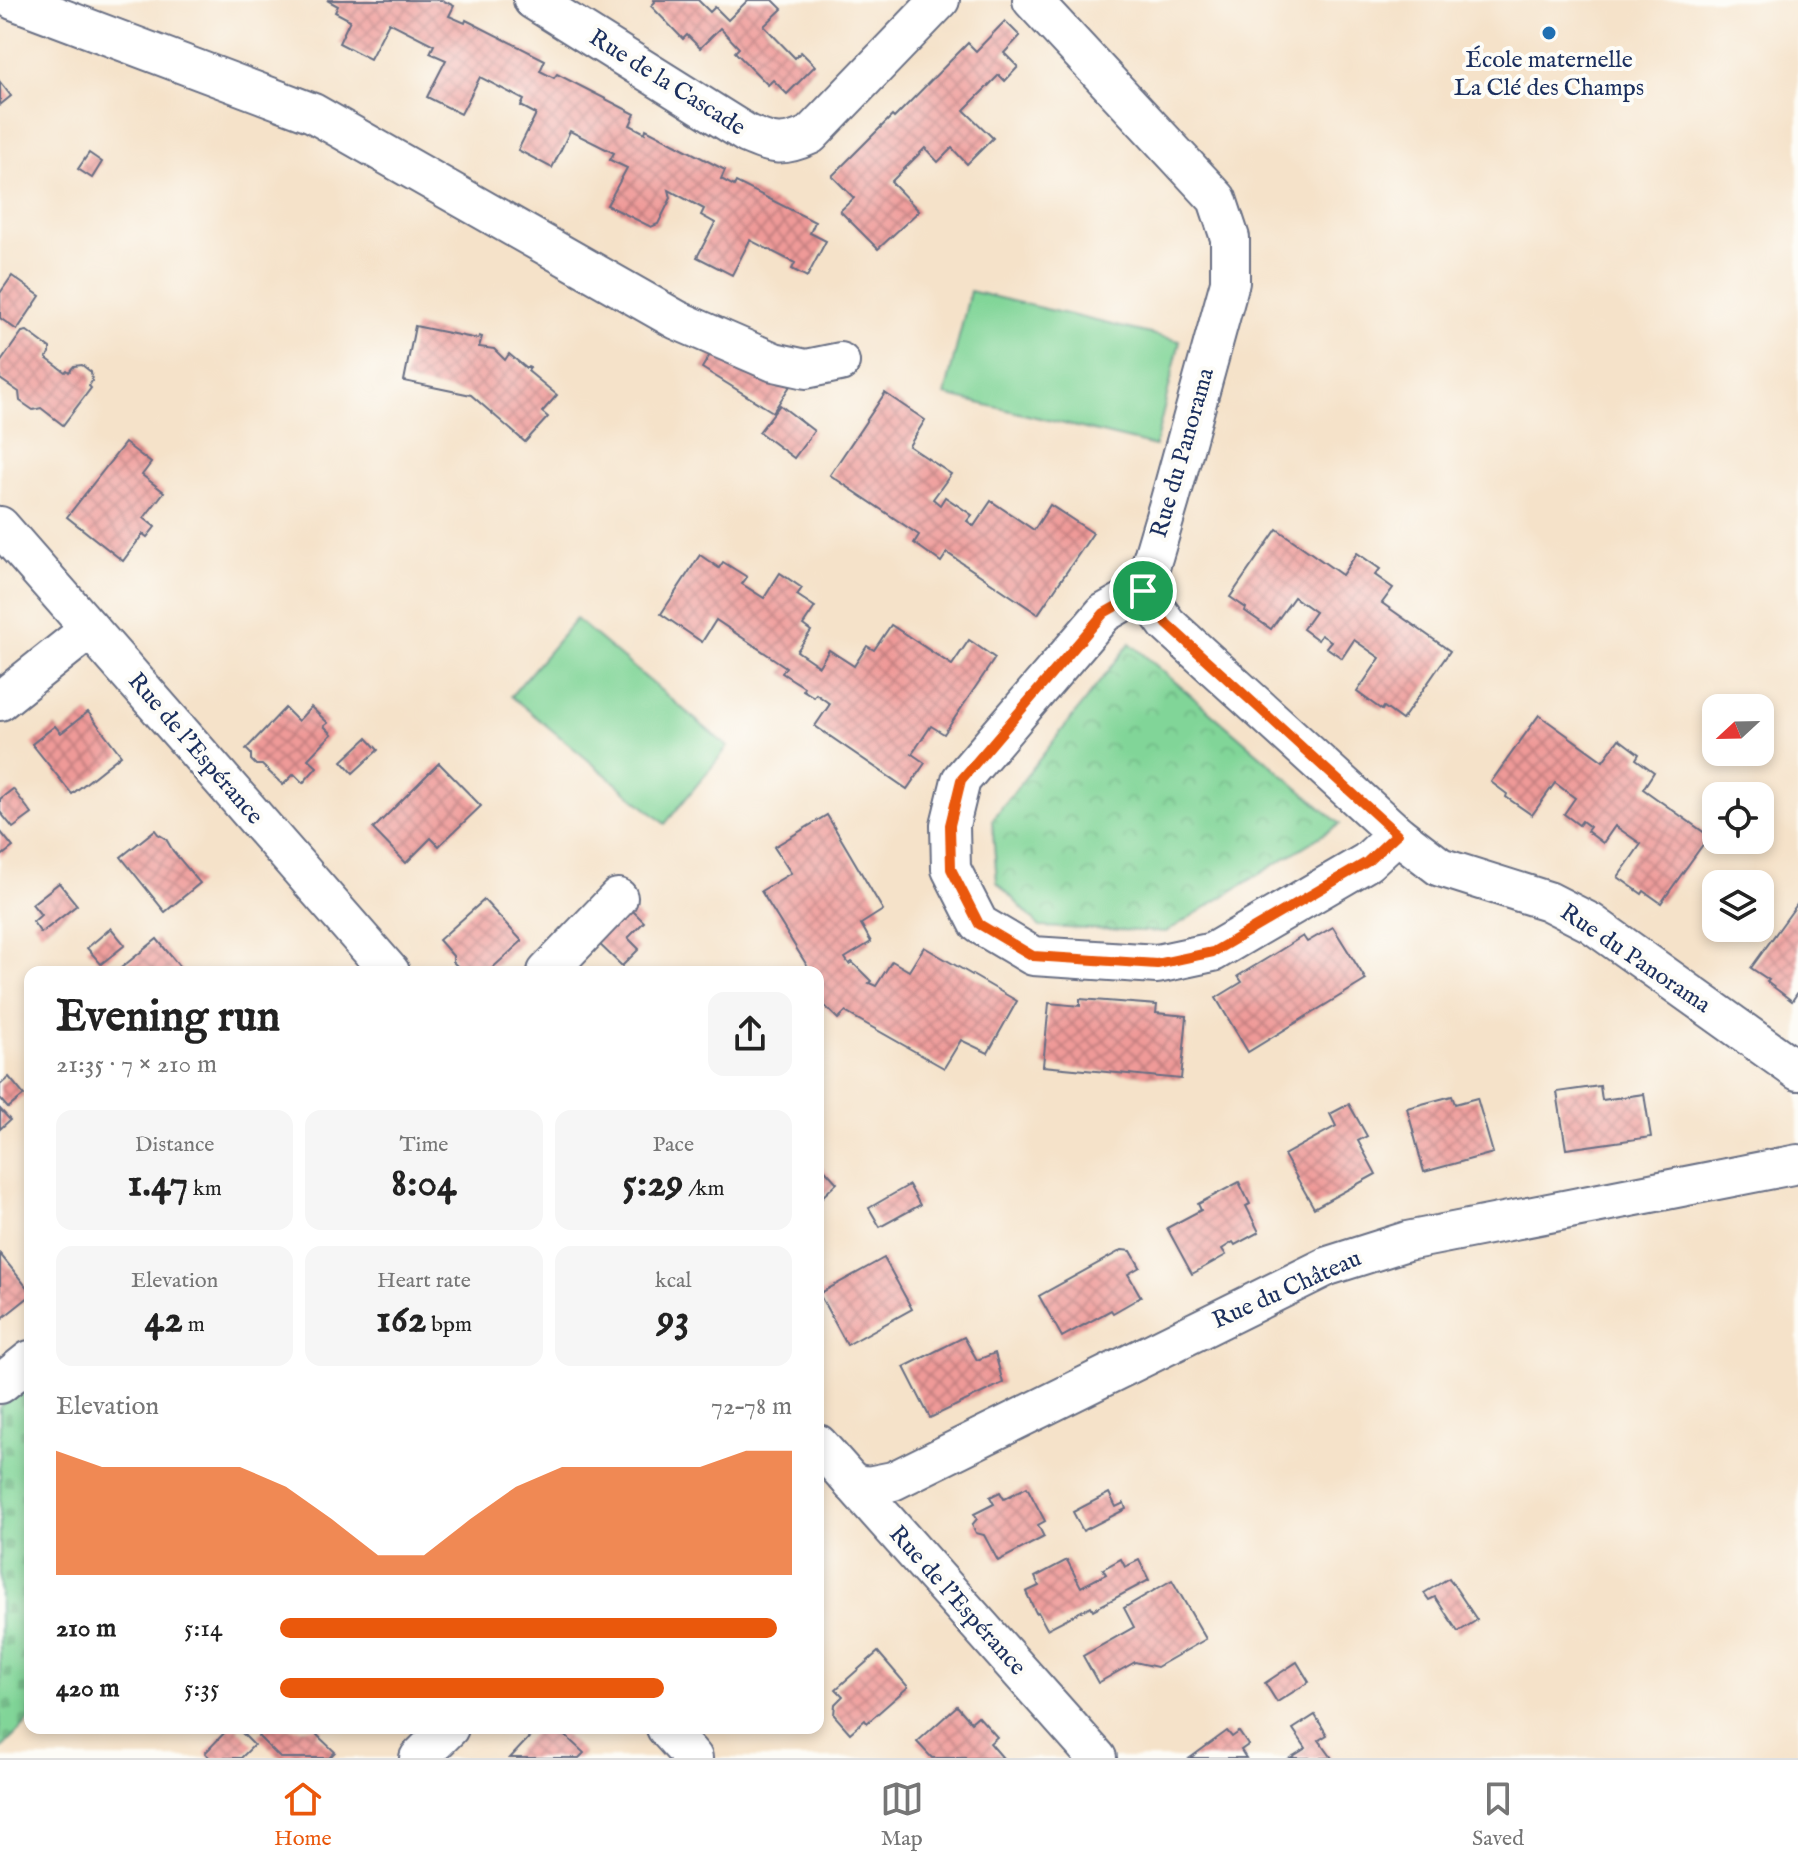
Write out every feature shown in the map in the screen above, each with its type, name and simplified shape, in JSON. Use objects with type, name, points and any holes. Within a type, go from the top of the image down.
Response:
[{"type":"street","points":[[13,0],[313,113],[677,320],[774,362],[806,369],[840,362]]},
{"type":"street","name":"Rue de la Cascade","points":[[533,0],[747,134],[771,144],[795,142],[810,135],[940,0]]},
{"type":"street","name":"Rue du Panorama","points":[[1032,0],[1217,199],[1230,238],[1230,282],[1143,591],[1167,624],[1397,834],[1440,867],[1548,901],[1591,923],[1798,1071]]},
{"type":"street","name":"Rue de l'Espérance","points":[[0,526],[385,966]]},
{"type":"street","points":[[1143,591],[1104,613],[961,780],[950,825],[951,869],[979,924],[1033,956],[1157,964],[1213,952],[1367,862],[1397,834]]},
{"type":"street","points":[[0,701],[90,629]]},
{"type":"street","points":[[553,966],[618,898]]},
{"type":"street","name":"Rue du Château","points":[[852,1483],[868,1486],[893,1481],[1328,1266],[1407,1241],[1798,1164]]},
{"type":"street","points":[[0,1384],[24,1365]]},
{"type":"street","name":"Rue de l'Espérance","points":[[824,1451],[1097,1758]]},
{"type":"street","points":[[419,1758],[443,1734]]},
{"type":"street","points":[[671,1734],[693,1758]]},
{"type":"green space","points":[[970,291],[1180,341],[1155,446],[945,395]]},
{"type":"green space","points":[[576,619],[728,747],[665,824],[511,696]]},
{"type":"green space","points":[[1130,643],[1340,824],[1166,932],[1040,927],[997,882],[992,820]]},
{"type":"green space","points":[[24,1388],[24,1726],[0,1750],[0,1407]]},
{"type":"building","points":[[327,0],[442,0],[454,6],[449,16],[465,23],[466,20],[545,60],[540,71],[554,78],[557,74],[635,114],[630,125],[645,133],[646,129],[725,170],[721,179],[734,186],[736,182],[815,222],[810,233],[826,241],[807,277],[792,269],[795,263],[750,240],[732,275],[697,257],[715,223],[701,215],[704,209],[669,190],[671,198],[658,224],[651,227],[607,205],[627,168],[610,160],[614,153],[570,131],[552,168],[518,150],[536,114],[521,106],[524,100],[480,77],[461,114],[427,97],[446,60],[430,53],[434,45],[389,22],[370,59],[339,43],[350,20],[335,12],[338,6]]},
{"type":"building","points":[[654,0],[698,0],[710,12],[715,7],[728,20],[748,0],[773,0],[782,9],[764,26],[795,58],[801,52],[815,66],[787,94],[773,80],[768,85],[735,52],[739,48],[720,28],[700,48],[687,35],[683,39],[651,6]]},
{"type":"building","points":[[1005,21],[1020,36],[1004,53],[1018,67],[1005,81],[999,75],[964,110],[993,138],[967,164],[952,148],[938,162],[925,148],[891,182],[919,211],[878,249],[840,211],[854,198],[832,176],[968,43],[976,51]]},
{"type":"building","points":[[0,82],[11,96],[0,105]]},
{"type":"building","points":[[89,153],[102,162],[92,178],[78,169]]},
{"type":"building","points":[[12,276],[40,296],[17,330],[0,318],[0,293]]},
{"type":"building","points":[[415,326],[478,339],[482,337],[479,347],[494,349],[505,360],[509,354],[530,368],[528,371],[557,395],[542,412],[548,417],[525,442],[471,395],[404,381]]},
{"type":"building","points":[[27,331],[50,348],[46,358],[65,372],[82,365],[91,372],[91,388],[63,425],[41,408],[33,410],[20,401],[19,392],[0,379],[0,363],[22,332]]},
{"type":"building","points":[[714,348],[792,383],[773,412],[702,368]]},
{"type":"building","points":[[885,393],[925,420],[909,446],[951,474],[933,499],[940,505],[945,497],[972,515],[967,521],[974,526],[991,501],[1034,530],[1050,505],[1093,533],[1038,614],[947,553],[941,562],[914,543],[919,535],[830,475]]},
{"type":"building","points":[[780,405],[814,431],[794,458],[759,432]]},
{"type":"building","points":[[125,443],[151,463],[142,475],[164,492],[144,518],[155,527],[147,537],[143,534],[123,561],[67,517]]},
{"type":"building","points":[[1277,529],[1342,575],[1357,553],[1380,569],[1375,575],[1393,588],[1382,603],[1450,651],[1402,720],[1357,692],[1380,658],[1354,640],[1342,658],[1326,647],[1331,641],[1321,635],[1318,640],[1303,629],[1315,612],[1294,597],[1271,629],[1230,597]]},
{"type":"building","points":[[700,555],[719,568],[723,562],[747,577],[742,584],[764,598],[780,573],[802,588],[797,595],[815,607],[803,625],[811,631],[797,651],[819,666],[829,650],[854,666],[867,646],[874,650],[891,625],[952,665],[969,640],[995,658],[944,734],[931,726],[912,754],[925,763],[907,789],[815,726],[830,704],[816,694],[814,697],[803,690],[804,687],[782,673],[786,667],[716,620],[702,642],[661,614]]},
{"type":"building","points":[[311,707],[328,723],[324,726],[332,734],[308,759],[317,767],[303,783],[294,774],[283,785],[262,765],[256,765],[246,749],[285,708],[298,721]]},
{"type":"building","points":[[88,712],[121,755],[72,794],[32,744],[55,726],[61,733]]},
{"type":"building","points":[[1539,715],[1603,761],[1619,739],[1639,754],[1636,759],[1654,772],[1643,789],[1702,831],[1702,846],[1661,903],[1618,877],[1641,844],[1615,826],[1603,843],[1587,831],[1590,827],[1582,821],[1579,825],[1564,814],[1575,798],[1555,783],[1532,815],[1491,782]]},
{"type":"building","points":[[367,738],[378,750],[353,773],[342,761]]},
{"type":"building","points":[[439,763],[481,806],[439,846],[431,838],[406,863],[373,829]]},
{"type":"building","points":[[13,789],[32,814],[13,828],[0,812],[0,799]]},
{"type":"building","points":[[827,815],[883,910],[861,924],[871,942],[845,958],[849,964],[852,962],[871,981],[869,983],[876,986],[892,961],[909,971],[924,947],[1017,1001],[988,1053],[961,1040],[944,1068],[845,1012],[838,1019],[824,1005],[824,966],[807,966],[761,891],[791,873],[774,847]]},
{"type":"building","points":[[155,830],[166,839],[200,883],[165,912],[121,857]]},
{"type":"building","points":[[0,831],[13,847],[0,857]]},
{"type":"building","points":[[59,883],[77,905],[41,933],[33,922],[41,915],[32,904]]},
{"type":"building","points":[[484,900],[522,941],[495,966],[457,966],[453,956],[439,940]]},
{"type":"building","points":[[625,903],[644,922],[628,938],[639,949],[622,966],[592,937]]},
{"type":"building","points":[[1798,903],[1798,992],[1792,1001],[1751,968],[1770,942],[1774,942],[1774,936]]},
{"type":"building","points":[[1333,927],[1366,980],[1248,1052],[1216,998],[1242,982],[1238,976],[1303,936],[1307,942]]},
{"type":"building","points":[[111,928],[125,945],[101,964],[87,948]]},
{"type":"building","points":[[157,939],[179,966],[123,966]]},
{"type":"building","points":[[1080,999],[1157,1005],[1156,1013],[1187,1016],[1181,1079],[1043,1066],[1049,1003],[1080,1006]]},
{"type":"building","points":[[9,1077],[24,1095],[8,1108],[0,1099],[0,1085]]},
{"type":"building","points":[[1600,1086],[1602,1100],[1644,1094],[1651,1137],[1566,1149],[1557,1092]]},
{"type":"building","points":[[1452,1096],[1455,1104],[1477,1098],[1493,1153],[1424,1172],[1407,1108]]},
{"type":"building","points":[[1349,1104],[1367,1136],[1358,1141],[1376,1174],[1314,1208],[1284,1155],[1336,1126],[1330,1114]]},
{"type":"building","points":[[0,1109],[10,1120],[0,1129]]},
{"type":"building","points":[[824,1169],[837,1183],[824,1195]]},
{"type":"building","points":[[1239,1182],[1250,1204],[1246,1206],[1259,1232],[1235,1245],[1233,1242],[1222,1249],[1226,1255],[1192,1274],[1167,1228],[1201,1210],[1198,1204]]},
{"type":"building","points":[[909,1185],[920,1205],[880,1227],[869,1208]]},
{"type":"building","points":[[1122,1250],[1131,1251],[1140,1267],[1128,1274],[1141,1297],[1062,1337],[1039,1296]]},
{"type":"building","points":[[0,1254],[24,1284],[24,1301],[0,1320]]},
{"type":"building","points":[[884,1258],[912,1309],[847,1345],[824,1303],[824,1291]]},
{"type":"building","points":[[964,1337],[977,1360],[995,1353],[1003,1383],[930,1418],[904,1367]]},
{"type":"building","points":[[1027,1487],[1045,1521],[1038,1525],[1044,1537],[998,1561],[984,1535],[976,1533],[972,1525],[977,1519],[974,1514],[994,1504],[990,1497],[1000,1492],[1004,1499]]},
{"type":"building","points":[[1109,1493],[1116,1507],[1124,1503],[1126,1509],[1083,1531],[1073,1512]]},
{"type":"building","points":[[1121,1559],[1125,1567],[1139,1560],[1149,1580],[1093,1610],[1091,1606],[1047,1629],[1026,1592],[1039,1586],[1035,1577],[1067,1560],[1081,1587],[1106,1574],[1103,1569]]},
{"type":"building","points":[[1449,1578],[1477,1620],[1458,1632],[1435,1597],[1429,1600],[1424,1593]]},
{"type":"building","points":[[1172,1580],[1206,1639],[1157,1667],[1135,1662],[1098,1683],[1083,1656],[1134,1627],[1124,1608]]},
{"type":"building","points":[[878,1652],[908,1687],[867,1723],[865,1720],[850,1733],[834,1715],[835,1704],[843,1696],[836,1689]]},
{"type":"building","points":[[1297,1662],[1309,1682],[1277,1702],[1265,1683]]},
{"type":"building","points":[[957,1706],[971,1722],[978,1716],[997,1737],[990,1743],[1003,1758],[932,1758],[917,1742]]},
{"type":"building","points":[[1315,1715],[1327,1735],[1319,1740],[1332,1758],[1290,1758],[1306,1748],[1293,1729]]},
{"type":"building","points":[[1227,1731],[1232,1737],[1239,1732],[1248,1745],[1241,1750],[1246,1758],[1190,1758]]},
{"type":"building","points":[[223,1734],[243,1734],[254,1745],[241,1758],[210,1758],[205,1753]]},
{"type":"building","points":[[318,1734],[335,1752],[329,1758],[280,1758],[258,1736]]},
{"type":"building","points":[[532,1734],[563,1734],[584,1753],[579,1758],[510,1758]]},
{"type":"place","name":"École maternelle La Clé des Champs","points":[[1549,33]]},
{"type":"route","points":[[1143,591],[1167,624],[1397,834],[1367,862],[1213,952],[1157,964],[1033,956],[979,924],[951,869],[950,825],[961,780],[1104,613],[1143,591]]}]
